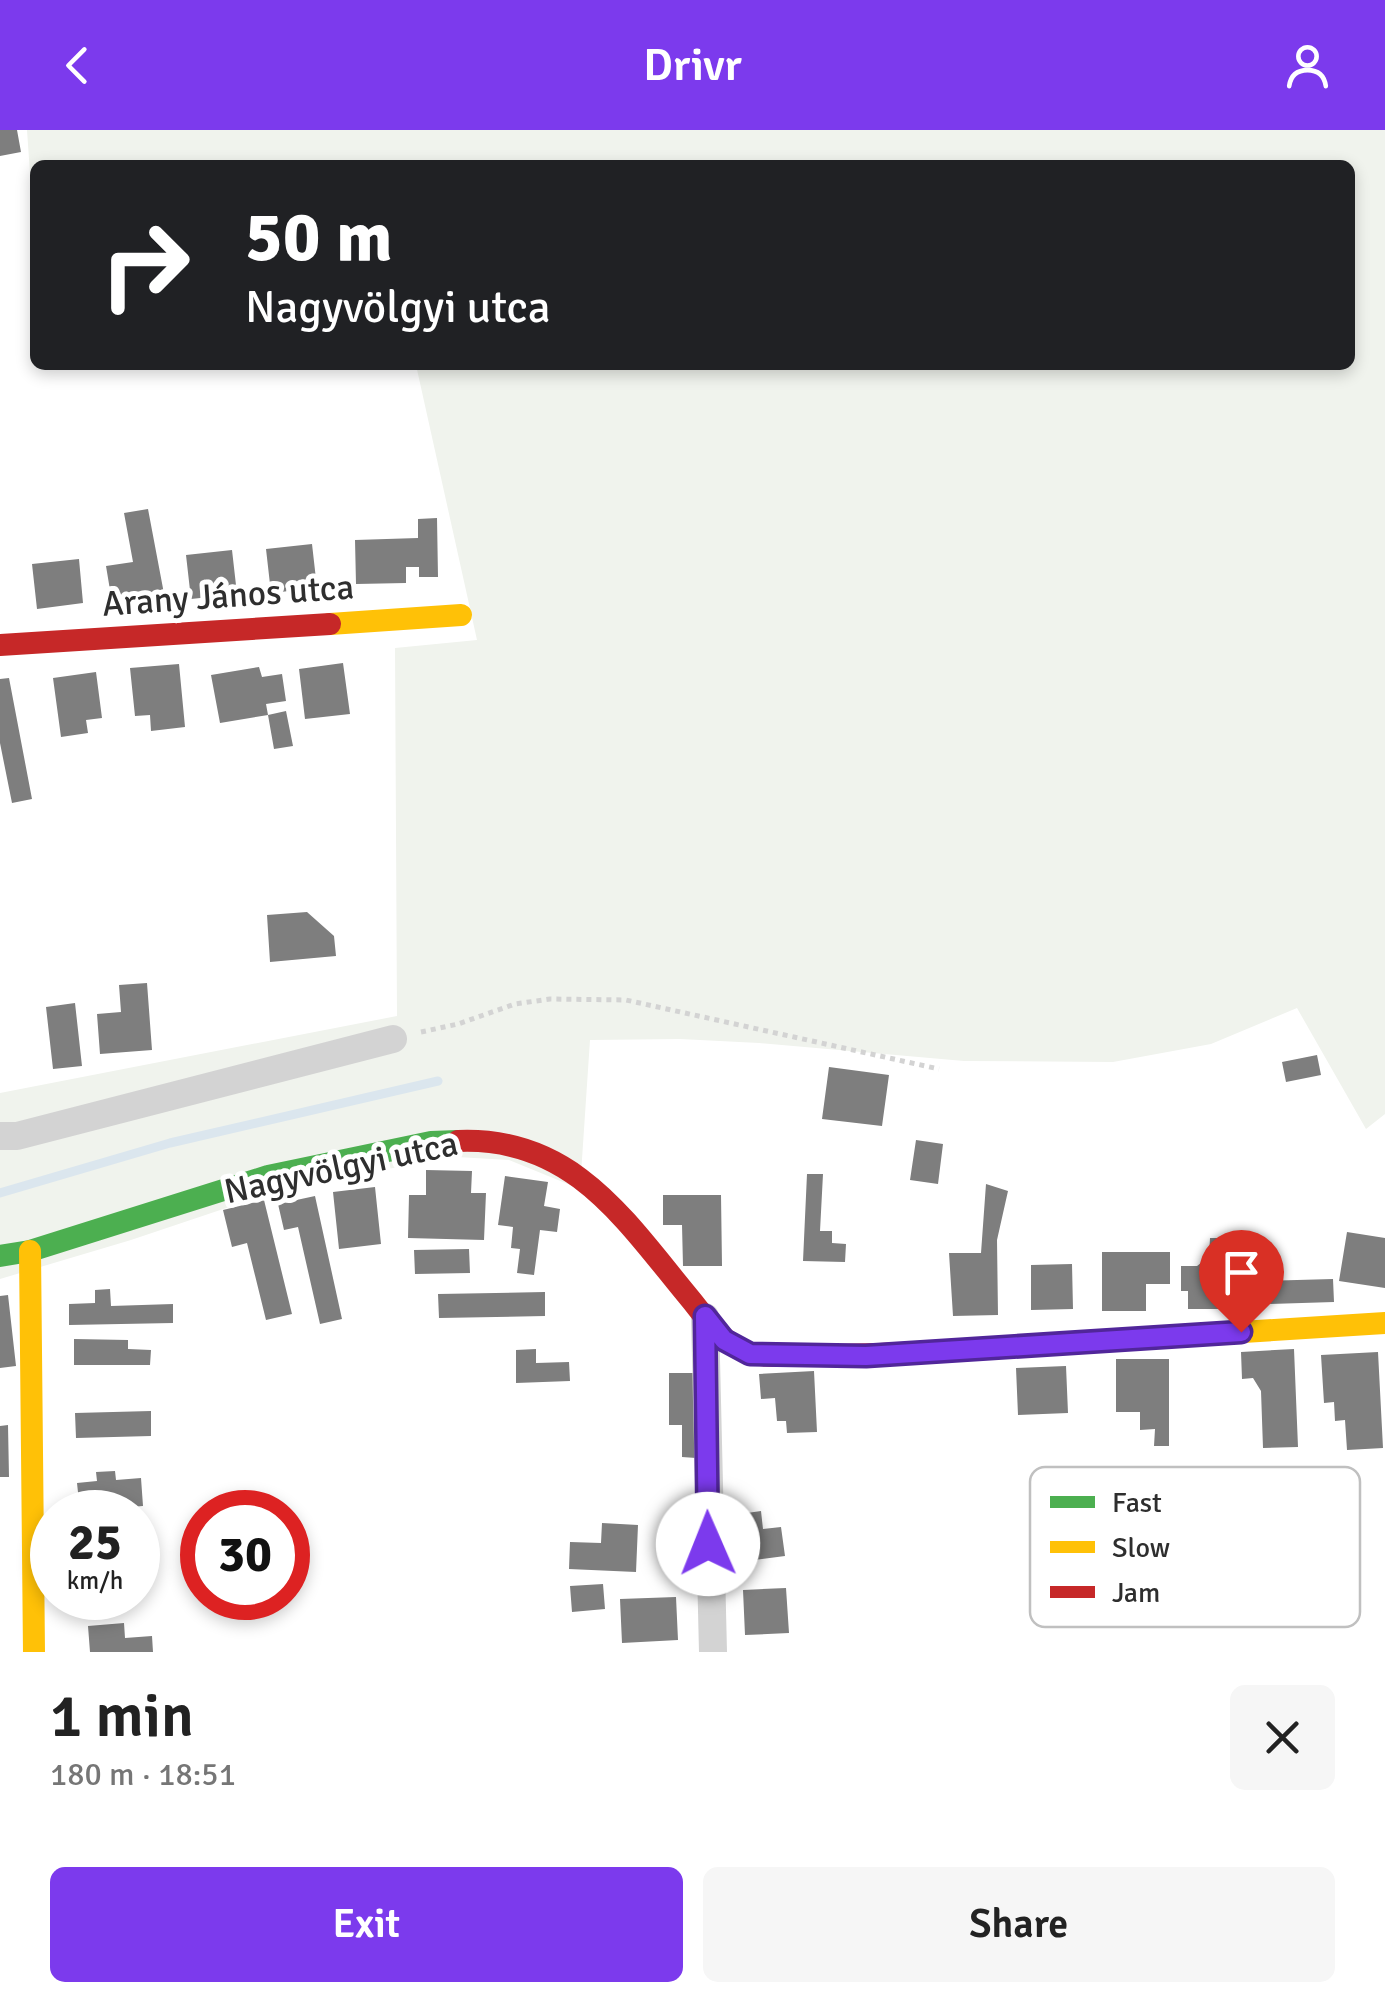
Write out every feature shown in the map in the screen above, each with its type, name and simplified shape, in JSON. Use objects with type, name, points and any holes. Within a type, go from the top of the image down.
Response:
[{"type":"street","name":"Arany János utca","points":[[0,645],[462,615]]},
{"type":"street","points":[[0,1136],[17,1136],[393,1038]]},
{"type":"street","name":"Nagyvölgyi utca","points":[[0,1256],[30,1251],[268,1176],[431,1142],[480,1140],[540,1154],[565,1165],[589,1183],[724,1340],[750,1354],[866,1356],[1385,1323]]},
{"type":"street","points":[[30,1251],[34,1652]]},
{"type":"street","points":[[705,1316],[713,1652]]},
{"type":"path","points":[[393,1038],[458,1024],[514,1004],[550,999],[626,1000],[940,1068]]},
{"type":"shaded area","points":[[27,130],[1385,130],[1385,1114],[1366,1129],[1297,1008],[1211,1044],[1113,1062],[964,1061],[759,1043],[590,1040],[580,1189],[509,1160],[457,1157],[295,1185],[0,1279],[0,1093],[397,1016],[395,648],[477,640],[417,370],[1355,370],[1355,160],[30,160],[30,174]]},
{"type":"building","points":[[0,130],[17,130],[21,152],[0,156]]},
{"type":"building","points":[[148,509],[165,599],[113,608],[106,566],[133,562],[124,513]]},
{"type":"building","points":[[437,518],[438,577],[419,577],[419,567],[406,567],[406,583],[356,584],[355,540],[418,538],[418,519]]},
{"type":"building","points":[[312,544],[317,588],[271,593],[266,549]]},
{"type":"building","points":[[232,550],[237,594],[191,599],[186,555]]},
{"type":"building","points":[[79,559],[83,603],[37,609],[32,564]]},
{"type":"building","points":[[343,663],[350,714],[305,719],[299,669]]},
{"type":"building","points":[[179,664],[185,727],[151,731],[150,715],[135,716],[130,668]]},
{"type":"building","points":[[259,667],[262,677],[282,674],[286,701],[266,704],[268,715],[220,723],[211,675]]},
{"type":"building","points":[[96,672],[102,718],[86,720],[88,733],[61,737],[53,678]]},
{"type":"building","points":[[9,678],[32,799],[12,803],[0,743],[0,679]]},
{"type":"building","points":[[286,711],[293,746],[274,749],[268,715]]},
{"type":"building","points":[[307,912],[334,936],[336,956],[270,962],[267,915]]},
{"type":"building","points":[[147,983],[152,1050],[100,1054],[97,1014],[121,1012],[119,985]]},
{"type":"building","points":[[75,1003],[82,1066],[53,1069],[46,1007]]},
{"type":"building","points":[[1317,1055],[1321,1075],[1286,1082],[1282,1062]]},
{"type":"building","points":[[829,1067],[889,1075],[882,1126],[822,1119]]},
{"type":"building","points":[[916,1140],[943,1144],[938,1184],[910,1180]]},
{"type":"building","points":[[426,1170],[472,1171],[471,1193],[486,1193],[484,1240],[408,1238],[409,1195],[426,1195]]},
{"type":"building","points":[[807,1174],[823,1174],[820,1231],[832,1231],[832,1243],[846,1244],[845,1262],[803,1261]]},
{"type":"building","points":[[505,1176],[548,1182],[544,1206],[560,1209],[557,1232],[540,1230],[534,1275],[517,1273],[520,1249],[511,1248],[513,1227],[498,1225]]},
{"type":"building","points":[[986,1184],[1008,1191],[997,1240],[998,1315],[953,1316],[949,1253],[981,1253]]},
{"type":"building","points":[[375,1187],[381,1244],[339,1249],[333,1192]]},
{"type":"building","points":[[663,1195],[721,1195],[722,1266],[683,1266],[682,1225],[663,1225]]},
{"type":"building","points":[[315,1196],[342,1319],[320,1324],[298,1227],[284,1230],[278,1204]]},
{"type":"building","points":[[264,1200],[292,1314],[266,1320],[247,1243],[232,1247],[223,1210]]},
{"type":"building","points":[[1347,1232],[1385,1238],[1385,1288],[1339,1281]]},
{"type":"building","points":[[1210,1238],[1237,1238],[1237,1259],[1245,1259],[1245,1309],[1188,1309],[1188,1291],[1181,1291],[1181,1266],[1197,1266],[1209,1257]]},
{"type":"building","points":[[469,1249],[470,1273],[415,1274],[414,1250]]},
{"type":"building","points":[[1102,1252],[1170,1252],[1170,1284],[1146,1284],[1146,1311],[1102,1311]]},
{"type":"building","points":[[1072,1264],[1073,1309],[1031,1310],[1031,1265]]},
{"type":"building","points":[[1333,1279],[1334,1302],[1266,1304],[1265,1281]]},
{"type":"building","points":[[110,1289],[111,1306],[173,1304],[173,1323],[69,1325],[69,1304],[95,1303],[95,1290]]},
{"type":"building","points":[[545,1292],[545,1316],[439,1318],[438,1294]]},
{"type":"building","points":[[8,1295],[16,1366],[0,1368],[0,1296]]},
{"type":"building","points":[[74,1339],[128,1340],[128,1349],[151,1350],[150,1365],[74,1365]]},
{"type":"building","points":[[536,1349],[536,1363],[569,1362],[570,1381],[516,1383],[516,1350]]},
{"type":"building","points":[[1294,1349],[1298,1447],[1263,1448],[1261,1391],[1253,1378],[1242,1379],[1241,1352]]},
{"type":"building","points":[[1378,1352],[1383,1448],[1347,1450],[1345,1420],[1335,1421],[1334,1402],[1324,1403],[1321,1355]]},
{"type":"building","points":[[1116,1359],[1169,1359],[1169,1446],[1154,1446],[1155,1429],[1140,1430],[1140,1412],[1116,1412]]},
{"type":"building","points":[[1066,1366],[1068,1413],[1018,1415],[1016,1368]]},
{"type":"building","points":[[814,1371],[817,1432],[787,1433],[786,1421],[777,1421],[775,1398],[761,1399],[759,1374]]},
{"type":"building","points":[[669,1373],[697,1373],[696,1458],[682,1457],[682,1425],[669,1425]]},
{"type":"building","points":[[151,1411],[151,1436],[76,1438],[75,1413]]},
{"type":"building","points":[[8,1425],[9,1477],[0,1477],[0,1426]]},
{"type":"building","points":[[115,1471],[116,1480],[141,1478],[142,1490],[78,1490],[77,1483],[97,1481],[96,1472]]},
{"type":"building","points":[[761,1511],[763,1529],[781,1527],[785,1556],[739,1562],[733,1515]]},
{"type":"building","points":[[602,1523],[638,1525],[636,1572],[569,1569],[570,1542],[601,1543]]},
{"type":"building","points":[[603,1584],[605,1609],[572,1612],[570,1586]]},
{"type":"building","points":[[786,1588],[789,1633],[745,1635],[743,1590]]},
{"type":"building","points":[[676,1597],[678,1640],[622,1643],[620,1599]]},
{"type":"building","points":[[124,1623],[125,1638],[152,1636],[153,1652],[90,1652],[88,1626]]},
{"type":"waterway","points":[[0,1193],[170,1143],[438,1081]]},
{"type":"traffic: fast","points":[[0,1256],[30,1251],[268,1176],[431,1142],[458,1141]]},
{"type":"traffic: slow","points":[[330,624],[461,615]]},
{"type":"traffic: slow","points":[[30,1251],[34,1652]]},
{"type":"traffic: slow","points":[[1036,1345],[1385,1323]]},
{"type":"traffic: jam","points":[[0,645],[330,624]]},
{"type":"traffic: jam","points":[[458,1141],[499,1143],[534,1153],[566,1169],[620,1214],[716,1330],[747,1352],[772,1356],[858,1355],[1036,1345]]},
{"type":"route","points":[[708,1544],[705,1316],[724,1340],[750,1354],[866,1356],[1241,1332]]}]
